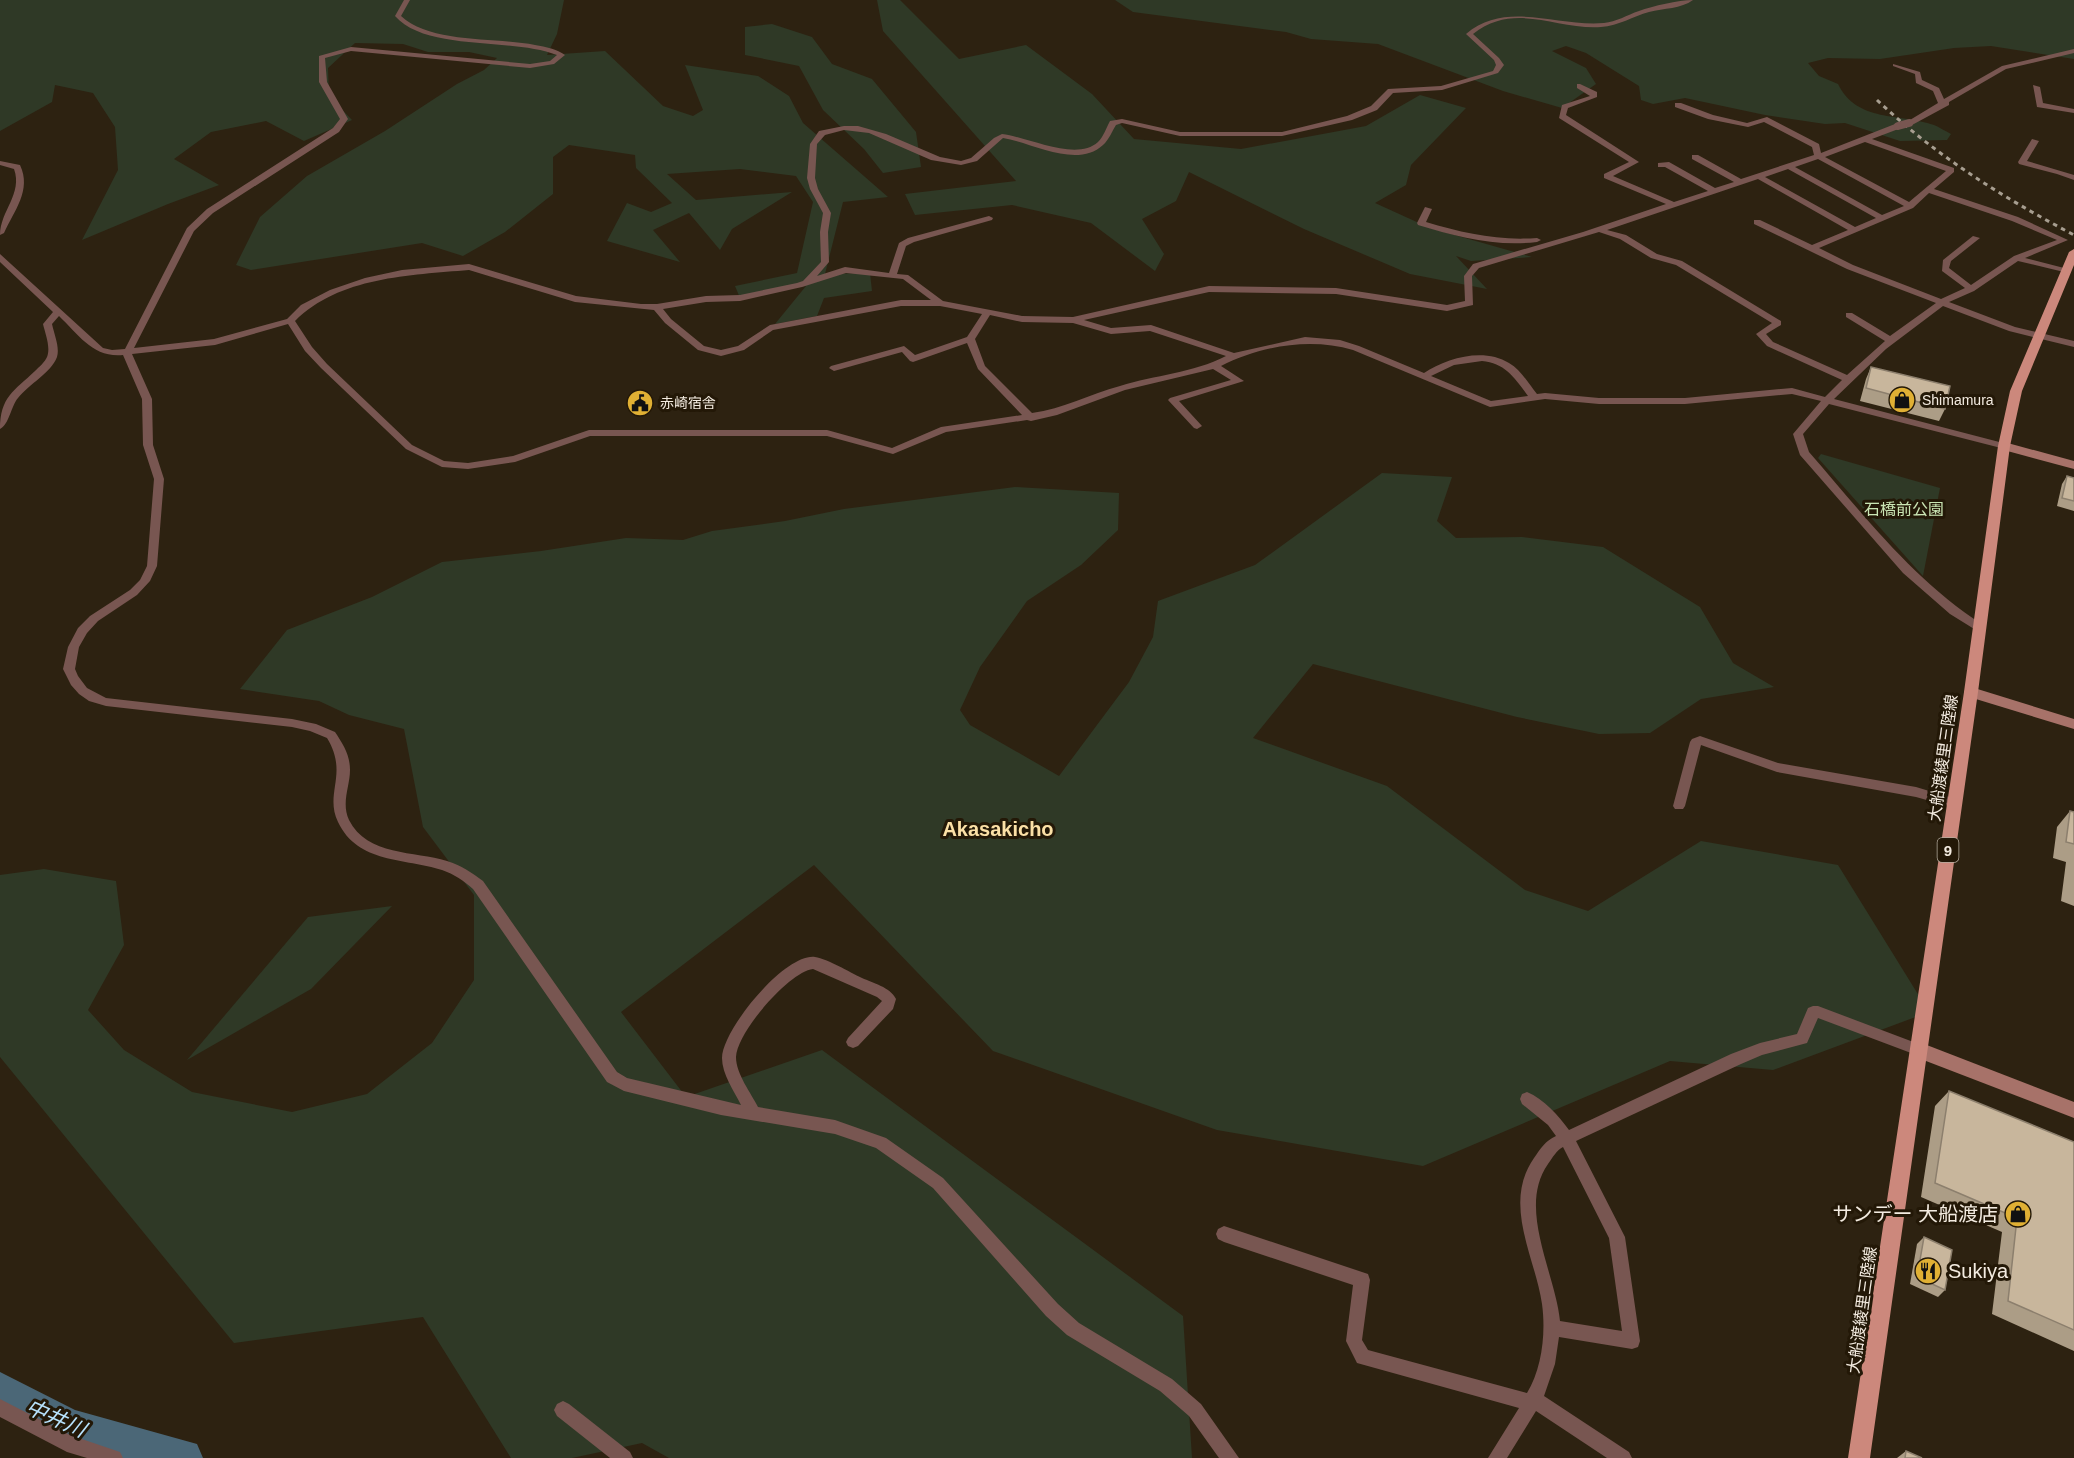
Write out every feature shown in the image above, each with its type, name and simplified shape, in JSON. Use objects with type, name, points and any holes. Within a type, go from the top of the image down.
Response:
[{"type":"main road","name":"大船渡綾里三陸線","points":[[1858,1458],[1955,803],[2004,446],[2016,391],[2074,252]]},
{"type":"street","points":[[127,353],[190,230],[210,211],[336,130],[344,119],[323,82],[321,57],[351,49],[530,66],[552,63],[562,55],[549,48],[472,41],[412,27],[400,21],[398,16],[407,0]]},
{"type":"street","points":[[806,283],[825,262],[824,232],[827,213],[815,194],[809,177],[812,146],[815,138],[822,132],[842,127],[869,129],[932,158],[962,163],[983,155],[1002,136],[1067,151],[1091,150],[1101,143],[1113,123],[1122,122],[1180,134],[1282,134],[1349,118],[1374,108],[1391,91],[1442,88],[1496,72],[1500,65],[1497,59],[1469,34],[1478,26],[1503,15],[1532,12],[1575,22],[1605,25],[1617,23],[1648,10],[1690,0]]},
{"type":"street","points":[[657,307],[668,321],[701,348],[721,353],[741,348],[770,328],[901,303],[940,303],[986,314],[1022,319],[1073,320],[1209,289],[1336,291],[1447,308],[1470,303],[1468,276],[1476,266],[1586,234],[1864,140],[1909,123],[2004,67],[2074,51]]},
{"type":"street","points":[[1895,65],[1918,74],[1919,81],[1936,90],[1941,101],[1946,103]]},
{"type":"street","points":[[1580,86],[1594,94],[1593,97],[1565,107],[1562,116],[1635,162],[1606,176],[1672,204]]},
{"type":"street","points":[[2036,87],[2040,105],[2074,111]]},
{"type":"street","points":[[1678,105],[1711,117],[1748,125],[1764,119],[1816,146],[1818,156]]},
{"type":"street","points":[[1812,248],[1910,206],[1951,170],[1864,140]]},
{"type":"street","points":[[2035,141],[2022,162],[2074,178]]},
{"type":"street","points":[[1818,156],[1910,206]]},
{"type":"street","points":[[1695,157],[1740,182]]},
{"type":"street","points":[[0,164],[17,167],[22,182],[21,191],[0,233]]},
{"type":"street","points":[[1660,165],[1666,164],[1713,190]]},
{"type":"street","points":[[1788,166],[1882,218]]},
{"type":"street","points":[[1758,176],[1855,230]]},
{"type":"street","points":[[1928,190],[2015,219],[2064,240],[2017,258],[1971,289],[1943,302],[1891,341],[1848,379],[1826,400],[1798,434],[1804,453],[1924,589],[1956,615],[1979,628]]},
{"type":"street","points":[[1428,209],[1421,223],[1450,232],[1491,240],[1527,242],[1586,234]]},
{"type":"street","points":[[893,274],[902,245],[911,240],[989,218]]},
{"type":"street","points":[[1756,222],[1850,267],[2012,329],[2074,344]]},
{"type":"street","points":[[1598,230],[1623,237],[1654,256],[1679,263],[1778,323],[1761,334],[1770,344],[1848,379]]},
{"type":"street","points":[[1971,289],[1945,269],[1947,260],[1976,238]]},
{"type":"street","points":[[0,257],[57,313],[100,350],[127,353],[215,342],[290,321],[304,307],[333,292],[368,280],[402,273],[469,267],[575,299],[657,307],[706,299],[740,298],[806,283],[845,270],[905,277],[940,303]]},
{"type":"street","points":[[2017,258],[2065,271]]},
{"type":"street","points":[[0,426],[6,406],[13,395],[52,357],[53,348],[47,324],[57,313]]},
{"type":"street","points":[[834,368],[904,349],[914,360],[970,339],[986,314]]},
{"type":"street","points":[[1849,315],[1891,341]]},
{"type":"street","points":[[1073,320],[1112,331],[1151,328],[1234,356]]},
{"type":"street","points":[[290,321],[308,349],[364,406],[409,447],[442,464],[468,466],[515,459],[589,433],[827,433],[875,448],[893,451],[944,429],[1054,413],[1122,388],[1214,366],[1234,356],[1305,340],[1321,340],[1356,348],[1490,404],[1534,397],[1599,401],[1686,401],[1774,391],[1802,393],[2074,465]]},
{"type":"street","points":[[970,339],[981,367],[1030,418]]},
{"type":"street","points":[[127,353],[147,399],[147,445],[159,479],[152,566],[149,577],[140,587],[90,620],[80,631],[74,643],[69,669],[82,692],[93,699],[106,702],[292,723],[312,726],[331,735],[344,762],[339,812],[348,829],[364,846],[386,855],[442,863],[465,872],[478,885],[612,1077],[624,1084],[645,1090],[721,1108],[854,1132],[881,1143],[916,1165],[938,1183],[1073,1329],[1166,1385],[1195,1410],[1230,1458]]},
{"type":"street","points":[[1424,377],[1441,365],[1481,359],[1495,360],[1510,368],[1534,397]]},
{"type":"street","points":[[1197,426],[1173,400],[1239,381],[1214,366]]},
{"type":"street","points":[[1971,692],[2074,724]]},
{"type":"street","points":[[1679,806],[1696,742],[1700,740],[1777,766],[1916,792],[1955,803]]},
{"type":"street","points":[[753,1112],[733,1071],[729,1057],[731,1044],[741,1025],[795,969],[804,964],[814,963],[882,993],[889,999],[888,1005],[853,1042]]},
{"type":"street","points":[[1497,1458],[1532,1401],[1548,1360],[1552,1328],[1550,1294],[1528,1232],[1527,1204],[1530,1178],[1538,1161],[1552,1145],[1736,1059],[1760,1049],[1802,1039],[1812,1012],[1818,1012],[2074,1110]]},
{"type":"street","points":[[1527,1099],[1553,1120],[1566,1137],[1617,1237],[1632,1341],[1552,1328]]},
{"type":"street","points":[[1224,1234],[1362,1280],[1354,1341],[1364,1357],[1532,1401],[1623,1458]]},
{"type":"street","points":[[0,1408],[67,1443],[114,1458]]},
{"type":"street","points":[[563,1410],[624,1458]]},
{"type":"green space","points":[[0,0],[564,0],[557,34],[547,55],[605,51],[663,106],[693,116],[703,110],[685,65],[758,76],[789,96],[803,123],[888,197],[843,202],[825,274],[870,273],[872,291],[824,298],[817,316],[775,324],[806,286],[740,298],[735,286],[797,273],[813,202],[796,176],[740,169],[667,174],[696,200],[792,192],[732,229],[720,250],[689,213],[653,230],[680,262],[607,241],[627,203],[651,212],[672,203],[636,168],[635,155],[569,145],[553,157],[553,194],[505,232],[463,256],[422,243],[251,270],[236,265],[260,217],[307,176],[385,131],[457,84],[484,70],[497,58],[469,52],[428,52],[403,44],[355,43],[328,68],[329,96],[352,120],[304,141],[266,121],[211,132],[174,159],[219,185],[82,240],[118,170],[115,127],[93,93],[55,85],[52,102],[0,131]]},
{"type":"green space","points":[[877,0],[900,0],[959,59],[1026,45],[1092,94],[1134,139],[1241,149],[1366,126],[1420,95],[1466,108],[1411,165],[1406,185],[1375,203],[1430,228],[1532,257],[1471,261],[1456,256],[1487,289],[1410,274],[1304,229],[1189,172],[1176,201],[1142,219],[1164,254],[1155,271],[1091,223],[1012,205],[915,215],[905,194],[1016,181],[883,31]]},
{"type":"green space","points":[[1115,0],[2074,0],[2074,59],[1991,46],[1954,48],[1880,59],[1828,58],[1808,63],[1819,76],[1838,84],[1856,105],[1868,111],[1921,121],[1951,134],[1947,140],[1900,141],[1845,123],[1825,124],[1765,115],[1685,98],[1653,104],[1641,100],[1639,86],[1586,53],[1566,46],[1552,51],[1586,68],[1596,84],[1562,108],[1503,91],[1378,44],[1311,39],[1286,32],[1133,12]]},
{"type":"green space","points":[[772,24],[812,37],[832,64],[872,79],[916,132],[921,167],[883,173],[864,149],[823,110],[799,66],[745,55],[745,27]]},
{"type":"green space","name":"石橋前公園","points":[[1821,454],[1940,488],[1923,576],[1818,458]]},
{"type":"green space","points":[[1382,473],[1452,477],[1437,521],[1456,538],[1522,537],[1603,547],[1700,607],[1733,663],[1774,687],[1701,699],[1650,733],[1599,734],[1517,717],[1313,664],[1253,738],[1387,786],[1525,890],[1588,911],[1701,841],[1838,865],[1929,1012],[1773,1070],[1670,1061],[1423,1166],[1217,1130],[993,1051],[814,865],[621,1012],[686,1097],[822,1050],[1183,1316],[1192,1458],[669,1458],[642,1443],[572,1458],[511,1458],[423,1317],[234,1343],[0,1057],[0,875],[44,869],[116,881],[124,945],[88,1010],[124,1050],[192,1092],[292,1112],[367,1094],[432,1043],[474,980],[474,895],[423,827],[404,729],[349,715],[319,701],[240,689],[287,630],[372,597],[442,562],[541,551],[626,538],[683,540],[712,531],[785,521],[844,509],[1015,487],[1119,493],[1118,530],[1081,565],[1027,601],[980,667],[960,710],[970,725],[1059,776],[1129,682],[1153,637],[1158,601],[1255,565]]},
{"type":"green space","points":[[392,906],[311,989],[187,1060],[308,917]]},
{"type":"building","points":[[1871,367],[1950,386],[1945,409],[1866,388]]},
{"type":"building","points":[[2067,476],[2074,478],[2074,501],[2062,498]]},
{"type":"building","points":[[2070,811],[2074,812],[2074,844],[2066,842]]},
{"type":"building","name":"サンデー 大船渡店","points":[[1949,1091],[2074,1142],[2074,1330],[2008,1301],[2017,1218],[1935,1183]]},
{"type":"building","name":"Sukiya","points":[[1924,1237],[1952,1250],[1945,1290],[1917,1277]]},
{"type":"building","points":[[1906,1451],[1922,1458],[1905,1458]]},
{"type":"waterway","name":"中井川","points":[[0,1391],[69,1428],[183,1458]]},
{"type":"railway","points":[[1877,100],[1946,157],[2021,206],[2074,235]]},
{"type":"place","name":"Shimamura","points":[[1902,400]]},
{"type":"place","name":"赤崎宿舎","points":[[640,403]]},
{"type":"place","name":"サンデー 大船渡店","points":[[2018,1214]]},
{"type":"place","name":"Sukiya","points":[[1928,1271]]},
{"type":"district","name":"Akasakicho","points":[[998,829]]}]
